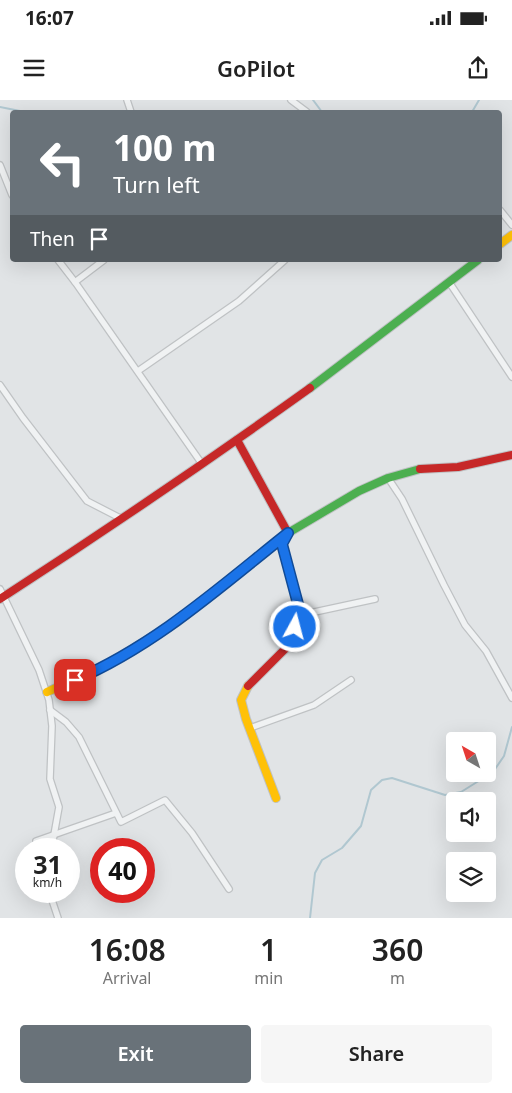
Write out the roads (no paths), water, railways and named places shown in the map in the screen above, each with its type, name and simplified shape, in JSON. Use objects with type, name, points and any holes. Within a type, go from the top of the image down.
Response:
[{"type":"street","points":[[294,101],[305,110]]},
{"type":"street","points":[[0,165],[10,191]]},
{"type":"street","points":[[502,212],[512,225]]},
{"type":"street","points":[[60,262],[202,464]]},
{"type":"street","points":[[75,282],[101,262]]},
{"type":"street","points":[[138,371],[239,301],[283,262]]},
{"type":"street","points":[[53,838],[59,807],[50,779],[52,726],[50,710],[39,670],[1,594],[122,519],[237,440],[312,386],[475,262]]},
{"type":"street","points":[[449,282],[512,376]]},
{"type":"street","points":[[0,385],[87,501],[122,519]]},
{"type":"street","points":[[237,440],[288,533]]},
{"type":"street","points":[[46,692],[104,667],[177,622],[288,533],[359,491],[388,478],[418,469],[458,466],[512,455]]},
{"type":"street","points":[[388,478],[402,498],[465,625],[486,651],[512,698]]},
{"type":"street","points":[[276,798],[241,700],[249,684],[289,646],[298,604],[282,544],[288,533]]},
{"type":"street","points":[[296,616],[376,600]]},
{"type":"street","points":[[250,728],[314,705],[351,680]]},
{"type":"street","points":[[50,710],[66,722],[79,737],[121,822],[165,800],[192,833],[228,889]]},
{"type":"street","points":[[45,838],[116,813]]},
{"type":"street","points":[[53,903],[58,918]]},
{"type":"waterway","points":[[313,100],[320,110]]},
{"type":"waterway","points":[[473,110],[479,100]]},
{"type":"waterway","points":[[0,107],[15,110]]},
{"type":"waterway","points":[[310,918],[315,873],[322,860],[342,848],[361,826],[371,790],[382,780],[392,778],[445,795],[461,792],[493,772],[504,756],[512,727]]}]
